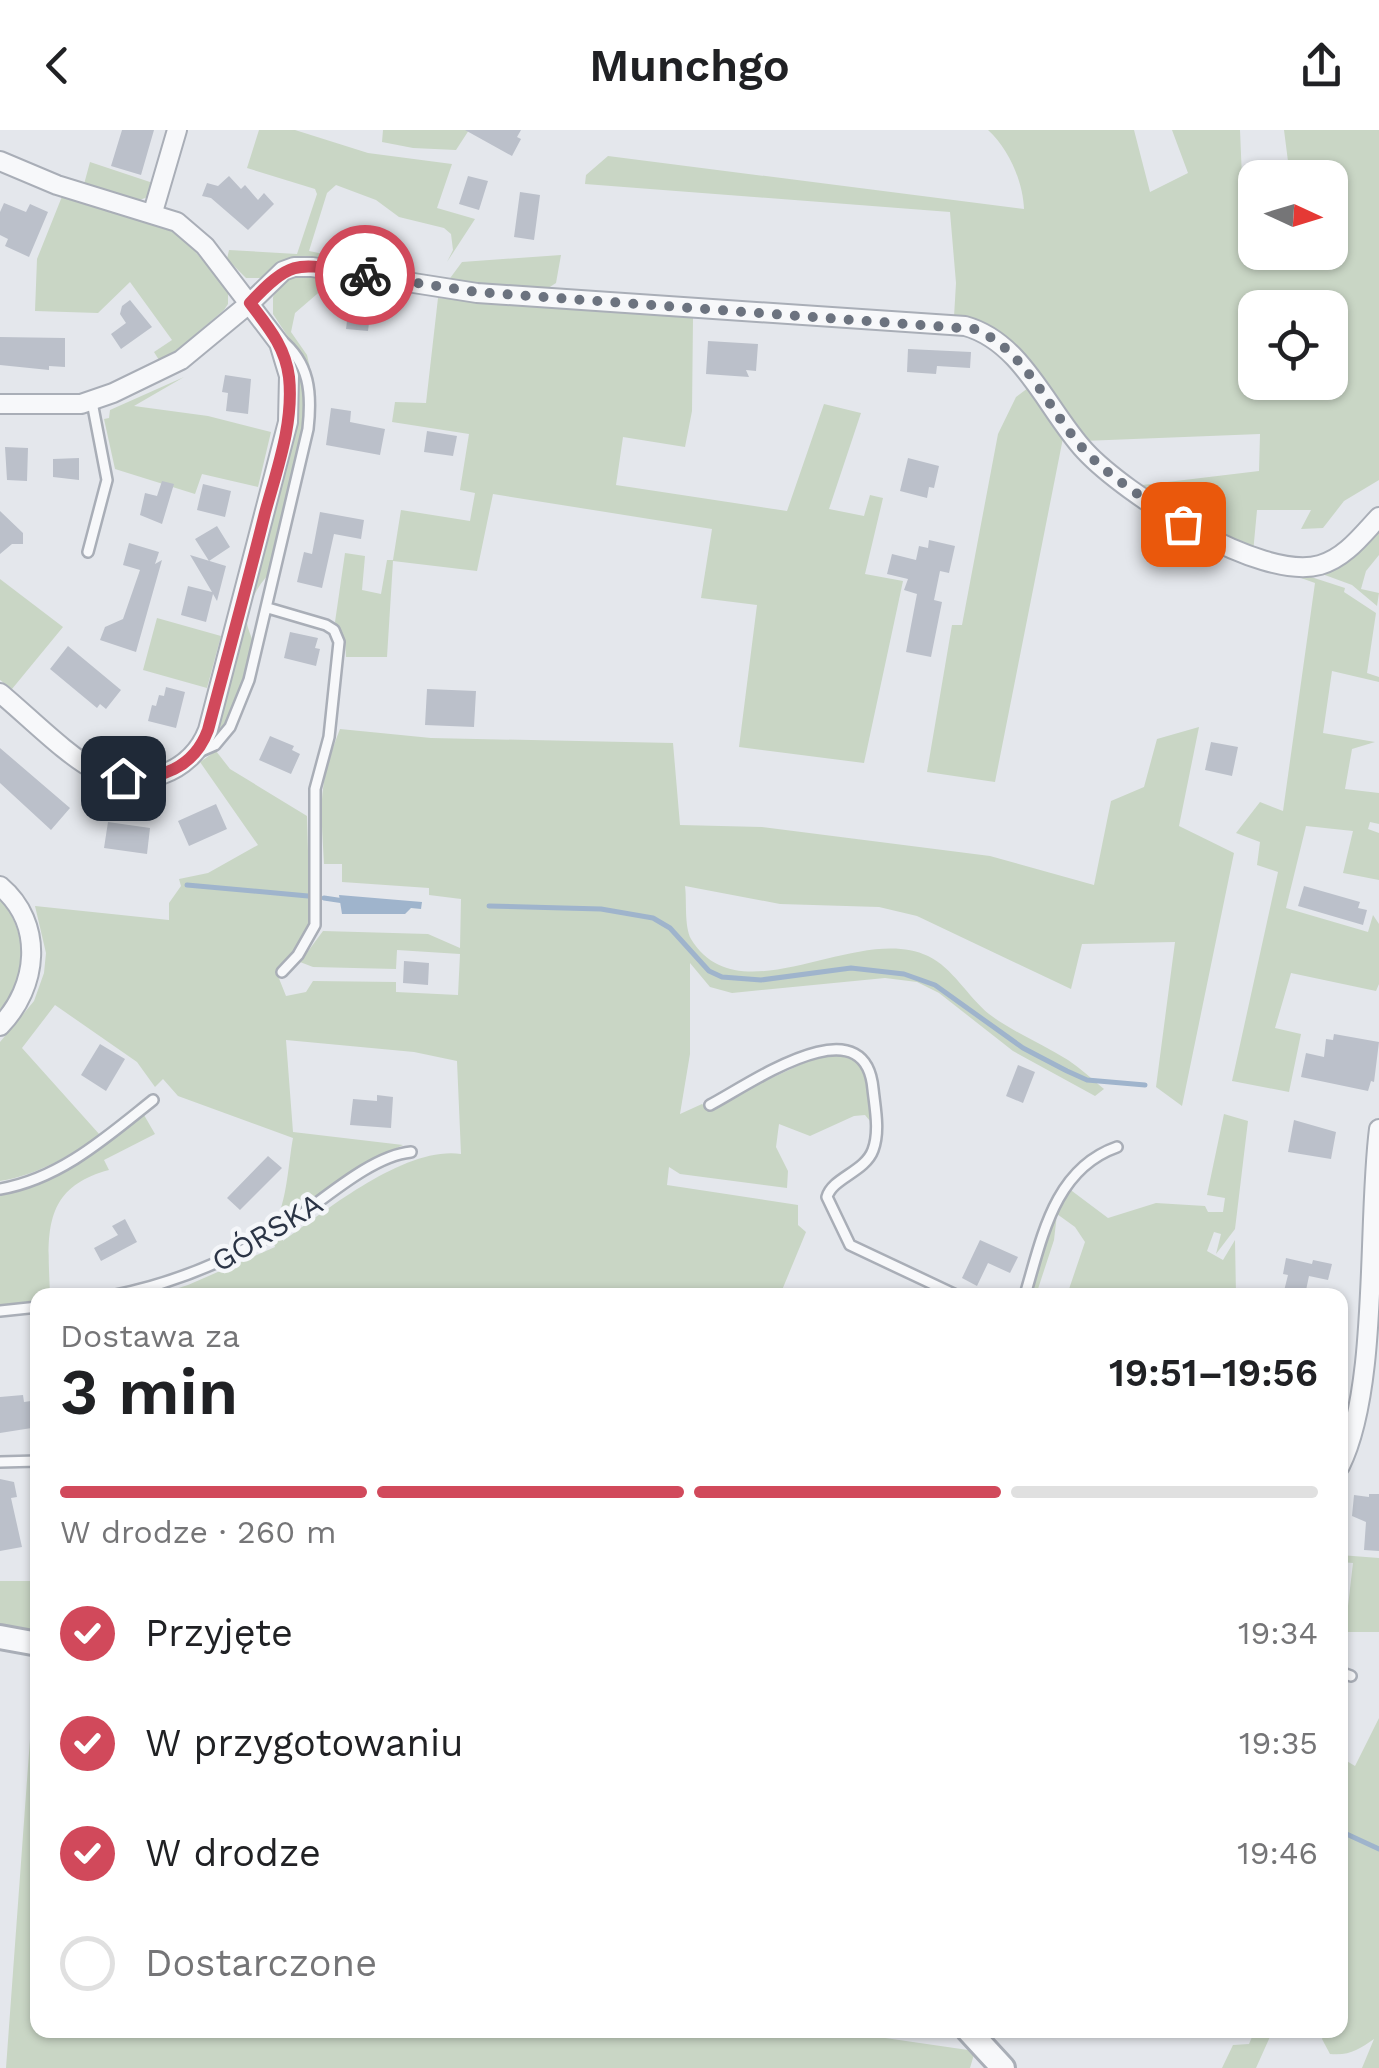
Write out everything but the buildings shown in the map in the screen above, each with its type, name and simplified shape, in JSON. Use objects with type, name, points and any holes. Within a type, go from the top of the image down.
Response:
[{"type":"street","points":[[153,212],[177,130]]},
{"type":"street","points":[[0,161],[57,185],[177,222],[198,239],[275,335],[288,376],[288,422],[208,730],[196,752],[177,768],[156,777],[110,775],[86,764],[0,693]]},
{"type":"street","points":[[0,404],[92,402],[180,360],[250,303],[277,275],[300,266],[476,292],[965,326],[988,335],[1008,352],[1074,439],[1101,466],[1183,524],[1218,542],[1266,562],[1316,567],[1345,552],[1379,517]]},
{"type":"street","points":[[0,886],[21,910],[31,947],[25,990],[16,1009],[0,1026]]},
{"type":"street","points":[[1348,1451],[1354,1440],[1367,1375],[1379,1129]]},
{"type":"street","points":[[0,1637],[30,1643]]},
{"type":"street","points":[[975,2038],[1003,2068]]},
{"type":"lane","points":[[196,752],[215,745],[234,720],[250,680],[310,408],[308,378],[302,364],[275,335]]},
{"type":"lane","points":[[88,552],[108,474],[92,402]]},
{"type":"lane","points":[[268,608],[326,625],[337,636],[340,648],[330,730],[315,788],[315,925],[282,972]]},
{"type":"lane","points":[[710,1105],[814,1051],[834,1048],[855,1054],[871,1076],[876,1142],[870,1157],[856,1172],[830,1188],[827,1197],[850,1245],[941,1288]]},
{"type":"lane","points":[[0,1188],[42,1176],[93,1149],[153,1100]]},
{"type":"lane","points":[[1026,1288],[1058,1197],[1082,1167],[1117,1146]]},
{"type":"lane","name":"GÓRSKA","points":[[148,1288],[216,1264],[288,1224],[375,1165],[411,1152]]},
{"type":"lane","points":[[0,1311],[30,1308]]},
{"type":"lane","points":[[0,1462],[30,1461]]},
{"type":"green space","points":[[259,130],[295,130],[368,153],[452,164],[437,208],[475,219],[447,262],[453,250],[451,234],[444,228],[399,217],[376,200],[336,185],[327,193],[309,251],[436,277],[434,281],[323,263],[246,278],[227,259],[229,250],[297,254],[317,194],[315,189],[247,168]]},
{"type":"green space","points":[[383,130],[469,130],[456,150],[382,142]]},
{"type":"green space","points":[[988,130],[1134,130],[1150,192],[1188,173],[1172,130],[1240,130],[1238,270],[1348,270],[1348,160],[1288,160],[1284,130],[1379,130],[1379,480],[1344,501],[1323,528],[1301,529],[1311,510],[1257,510],[1253,553],[1134,486],[1259,471],[1260,434],[1083,441],[1015,350],[954,317],[956,283],[950,212],[585,184],[586,175],[608,156],[1024,209],[1014,166]]},
{"type":"green space","points":[[90,162],[156,184],[153,195],[137,201],[83,188]]},
{"type":"green space","points":[[63,194],[165,225],[181,235],[228,290],[224,310],[177,350],[159,360],[154,352],[172,340],[130,282],[98,313],[35,311],[37,259]]},
{"type":"green space","points":[[561,255],[556,283],[542,292],[448,281],[462,262]]},
{"type":"green space","points":[[311,271],[324,288],[295,313],[291,332],[307,355],[316,394],[300,355],[273,314],[273,297],[283,278]]},
{"type":"green space","points":[[438,298],[693,318],[692,411],[685,447],[623,437],[616,485],[787,511],[824,404],[861,413],[829,509],[864,516],[870,495],[883,498],[865,574],[903,581],[864,763],[739,747],[757,605],[701,598],[712,529],[493,494],[477,571],[393,561],[387,657],[346,657],[345,642],[335,622],[345,553],[365,556],[362,590],[381,594],[387,560],[393,560],[401,510],[470,521],[475,493],[460,490],[469,434],[392,422],[395,402],[426,403]]},
{"type":"green space","points":[[289,354],[302,380],[305,398],[303,438],[269,574],[249,610],[247,623],[253,646],[249,669],[233,710],[212,739],[299,411],[298,381]]},
{"type":"green space","points":[[184,377],[134,406],[208,416],[271,432],[258,487],[202,474],[195,494],[115,469],[104,419],[109,418],[110,410]]},
{"type":"green space","points":[[1028,388],[1063,438],[995,782],[927,772],[952,625],[962,625],[998,434],[1016,397]]},
{"type":"green space","points":[[1379,524],[1379,555],[1366,571],[1361,589],[1379,593],[1377,606],[1352,585],[1314,571]]},
{"type":"green space","points":[[1287,573],[1345,588],[1344,592],[1376,613],[1367,673],[1379,677],[1379,682],[1332,671],[1323,733],[1375,742],[1352,749],[1345,789],[1379,793],[1379,824],[1370,822],[1368,829],[1379,833],[1379,880],[1343,873],[1353,831],[1306,826],[1286,908],[1368,932],[1373,915],[1379,924],[1379,984],[1376,991],[1291,973],[1275,1028],[1301,1034],[1289,1092],[1232,1081],[1278,872],[1257,865],[1260,842],[1236,833],[1260,802],[1283,811],[1315,583]]},
{"type":"green space","points":[[0,579],[63,627],[12,689],[0,680]]},
{"type":"green space","points":[[157,618],[221,636],[207,688],[143,670]]},
{"type":"green space","points":[[1199,727],[1179,826],[1234,853],[1182,1106],[1156,1087],[1175,942],[1082,944],[1071,989],[917,916],[879,907],[780,904],[685,886],[689,934],[712,961],[739,971],[769,971],[868,950],[899,949],[928,956],[945,968],[989,1014],[1068,1060],[1104,1089],[1095,1096],[1013,1051],[939,993],[917,982],[885,978],[732,993],[710,987],[690,963],[690,1054],[680,1114],[702,1104],[707,1108],[821,1055],[844,1056],[858,1062],[871,1085],[870,1121],[865,1115],[854,1116],[810,1136],[779,1124],[776,1147],[788,1171],[787,1188],[680,1174],[669,1167],[667,1185],[798,1205],[798,1225],[806,1232],[783,1288],[178,1288],[275,1247],[273,1240],[282,1234],[283,1241],[392,1170],[439,1154],[461,1154],[457,1061],[414,1052],[286,1040],[293,1132],[403,1145],[350,1174],[270,1230],[283,1199],[293,1138],[178,1096],[163,1079],[155,1087],[137,1062],[55,1005],[22,1048],[100,1135],[53,1164],[0,1181],[0,1042],[34,1001],[44,973],[46,953],[35,906],[169,920],[169,903],[181,886],[179,879],[208,873],[258,845],[200,762],[216,751],[230,769],[307,816],[310,919],[297,947],[276,971],[286,996],[306,992],[313,981],[396,982],[396,992],[458,995],[460,954],[397,950],[396,969],[313,967],[300,962],[323,931],[428,934],[460,948],[461,899],[429,895],[429,888],[342,882],[342,864],[324,864],[322,796],[340,729],[431,738],[673,743],[680,825],[762,827],[990,856],[1094,885],[1111,801],[1144,787],[1157,739]]},
{"type":"green space","points":[[0,898],[16,926],[21,954],[16,983],[0,1011]]},
{"type":"green space","points":[[1224,1114],[1248,1121],[1235,1229],[1216,1254],[1221,1234],[1214,1232],[1207,1251],[1223,1260],[1235,1240],[1236,1288],[1069,1288],[1085,1242],[1075,1227],[1057,1214],[1054,1240],[1038,1288],[1032,1288],[1045,1234],[1068,1188],[1108,1218],[1156,1203],[1205,1206],[1208,1212],[1223,1212],[1225,1198],[1207,1195]]},
{"type":"green space","points":[[144,1115],[155,1134],[104,1160],[109,1170],[70,1189],[53,1218],[50,1288],[30,1288],[30,1302],[0,1305],[0,1193],[41,1180],[110,1141]]},
{"type":"green space","points":[[1348,1556],[1379,1558],[1379,1632],[1348,1632],[1353,1563],[1348,1563]]},
{"type":"green space","points":[[0,1581],[30,1581],[30,1630],[0,1625]]},
{"type":"green space","points":[[1379,1718],[1379,2068],[1362,2068],[1374,2039],[1354,2051],[1330,2054],[1322,2039],[1348,2038],[1348,1762],[1355,1766]]},
{"type":"green space","points":[[30,1739],[30,2038],[885,2038],[975,2051],[970,2068],[6,2068]]},
{"type":"green space","points":[[1252,2038],[1269,2038],[1256,2068],[1222,2068],[1233,2045],[1249,2044]]},
{"type":"water","points":[[339,895],[422,902],[421,909],[411,908],[405,914],[342,914]]},
{"type":"waterway","points":[[187,885],[308,896]]},
{"type":"waterway","points":[[324,898],[344,901]]},
{"type":"waterway","points":[[489,906],[601,909],[653,918],[670,928],[709,971],[722,977],[761,980],[851,968],[904,974],[935,985],[1023,1048],[1067,1071],[1087,1080],[1145,1085]]},
{"type":"waterway","points":[[1348,1835],[1379,1849]]},
{"type":"way so far","points":[[365,275],[476,292],[974,329],[1008,352],[1089,455],[1116,479],[1183,524]]},
{"type":"route","points":[[123,778],[165,774],[196,752],[208,730],[247,586],[288,422],[290,399],[279,342],[250,303],[277,275],[294,266],[365,275]]}]
